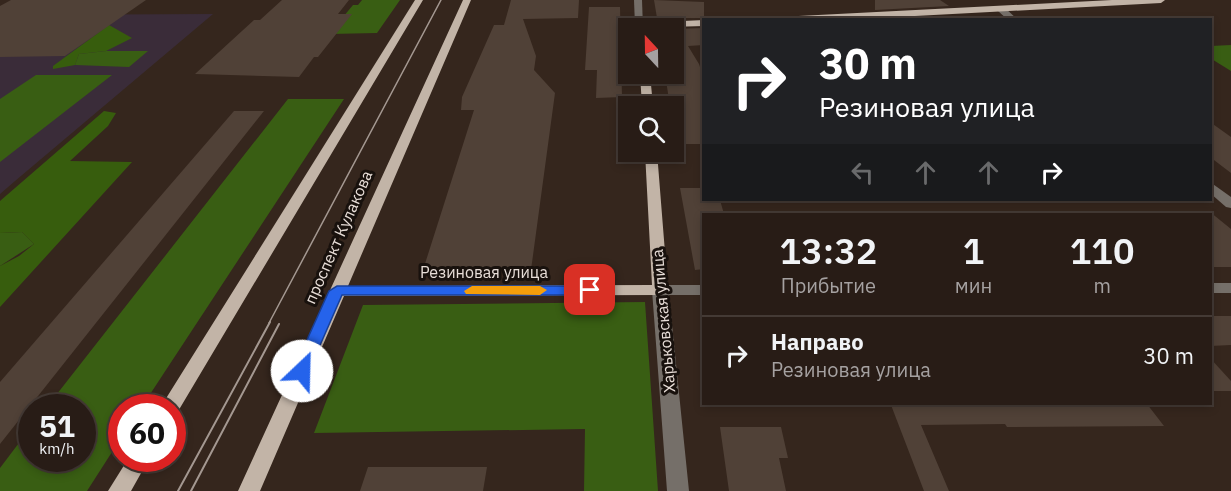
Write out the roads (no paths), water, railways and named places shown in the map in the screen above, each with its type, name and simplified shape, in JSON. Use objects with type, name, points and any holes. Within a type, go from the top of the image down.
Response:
[{"type":"main road","points":[[179,394],[419,0]]},
{"type":"main road","name":"проспект Кулакова","points":[[249,491],[467,0]]},
{"type":"main road","points":[[819,18],[1161,0]]},
{"type":"main road","points":[[684,24],[702,23]]},
{"type":"main road","name":"Харьковская улица","points":[[652,162],[660,290]]},
{"type":"main road","name":"Резиновая улица","points":[[337,291],[660,290]]},
{"type":"main road","points":[[119,491],[131,472]]},
{"type":"street","points":[[638,0],[639,18]]},
{"type":"street","points":[[1052,0],[1061,5]]},
{"type":"street","points":[[1001,9],[1012,18]]},
{"type":"street","points":[[1212,188],[1231,204]]},
{"type":"street","points":[[1212,288],[1231,288]]},
{"type":"street","name":"Резиновая улица","points":[[660,290],[702,290]]},
{"type":"street","name":"Харьковская улица","points":[[660,290],[678,491]]},
{"type":"tram line","points":[[269,323],[441,0]]},
{"type":"tram line","points":[[178,491],[270,322]]},
{"type":"tram line","points":[[191,491],[279,324]]}]
